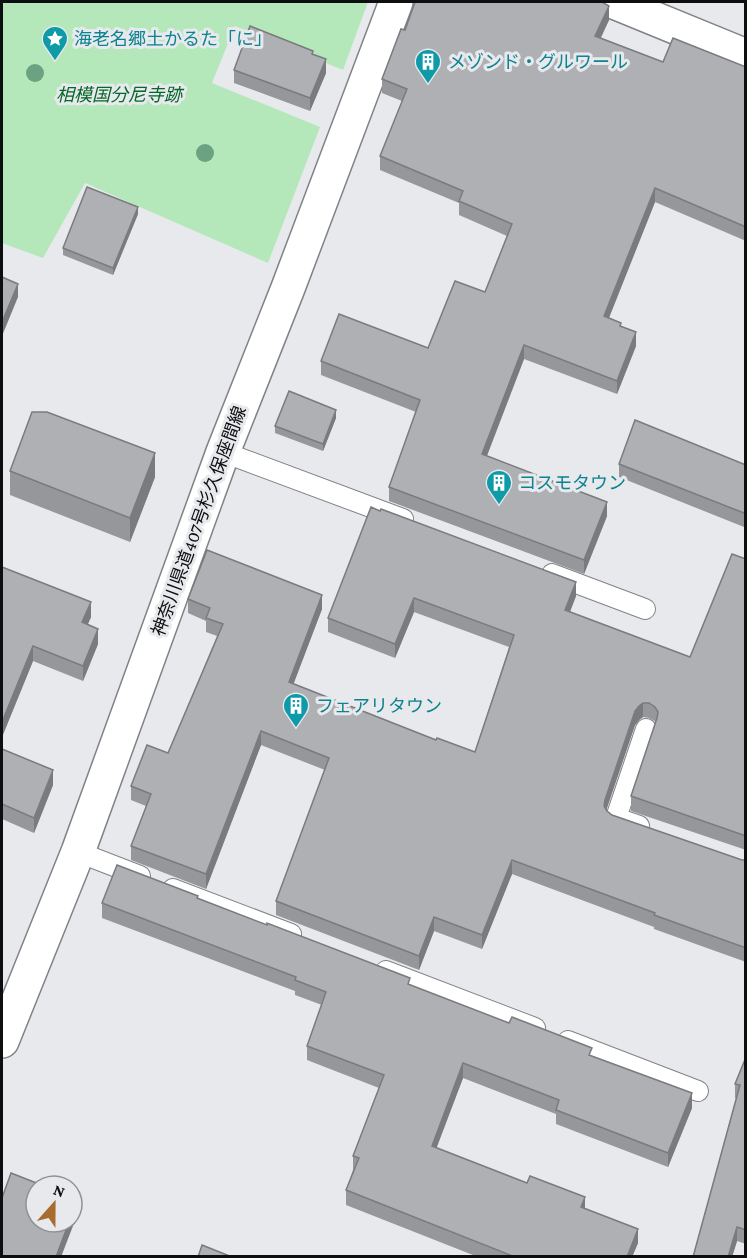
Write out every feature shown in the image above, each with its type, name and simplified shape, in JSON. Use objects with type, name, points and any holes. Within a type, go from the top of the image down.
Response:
[{"type":"main road","name":"神奈川県道407号杉久保座間線","points":[[2,1041],[78,852],[223,452],[288,288],[396,2]]},
{"type":"main road","points":[[614,2],[746,56]]},
{"type":"lane","points":[[223,452],[423,526]]},
{"type":"lane","points":[[534,567],[645,609]]},
{"type":"lane","points":[[646,729],[616,818],[659,833]]},
{"type":"lane","points":[[78,852],[310,942]]},
{"type":"lane","points":[[366,963],[698,1091]]},
{"type":"green space","name":"相模国分尼寺跡","points":[[2,2],[368,2],[343,70],[235,26],[212,83],[320,127],[268,263],[85,183],[43,258],[2,243]]},
{"type":"building","points":[[415,2],[602,2],[609,6],[595,36],[663,62],[673,38],[746,67],[746,227],[655,188],[604,316],[636,332],[617,381],[524,345],[482,454],[607,502],[584,560],[389,487],[420,400],[321,361],[339,314],[428,348],[455,281],[485,292],[512,224],[459,201],[463,191],[380,156],[407,89],[382,79],[401,29],[405,30]]},
{"type":"building","points":[[250,26],[313,51],[312,54],[326,59],[310,98],[234,70]]},
{"type":"building","points":[[87,187],[138,207],[113,268],[63,248]]},
{"type":"building","points":[[2,277],[18,284],[2,322]]},
{"type":"building","points":[[289,391],[336,410],[323,444],[275,426]]},
{"type":"building","points":[[32,412],[47,412],[155,453],[130,518],[10,471]]},
{"type":"building","points":[[635,420],[746,465],[746,510],[744,513],[619,464]]},
{"type":"building","points":[[371,507],[576,582],[565,610],[690,657],[732,554],[746,559],[746,836],[631,796],[657,718],[658,712],[649,703],[643,703],[635,711],[604,806],[612,815],[746,860],[746,948],[512,860],[482,935],[434,917],[419,956],[276,901],[329,758],[261,731],[206,874],[131,846],[151,794],[131,786],[147,745],[168,753],[223,624],[206,618],[210,608],[188,599],[207,550],[322,595],[289,682],[436,740],[437,738],[475,752],[514,635],[414,598],[395,644],[328,618]]},
{"type":"building","points":[[2,567],[91,602],[82,622],[98,629],[83,666],[33,646],[2,722]]},
{"type":"building","points":[[2,749],[53,770],[34,818],[2,804]]},
{"type":"building","points":[[117,865],[267,925],[267,923],[410,978],[408,984],[509,1023],[512,1017],[592,1048],[589,1055],[692,1093],[668,1153],[556,1110],[559,1100],[463,1063],[432,1146],[527,1183],[530,1176],[585,1197],[581,1207],[638,1229],[627,1257],[515,1257],[346,1190],[359,1158],[353,1156],[384,1075],[307,1046],[326,992],[295,980],[296,977],[102,903]]},
{"type":"building","points":[[746,1057],[746,1230],[737,1227],[728,1257],[693,1257],[740,1085],[735,1084]]},
{"type":"building","points":[[11,1173],[24,1178],[24,1234],[65,1234],[56,1257],[2,1257],[2,1198]]},
{"type":"building","points":[[202,1245],[232,1257],[198,1257]]},
{"type":"place","name":"海老名郷土かるた「に」","points":[[55,62]]},
{"type":"place","name":"メゾンド・グルワール","points":[[428,85]]},
{"type":"place","name":"コスモタウン","points":[[499,506]]},
{"type":"place","name":"フェアリタウン","points":[[296,729]]}]
